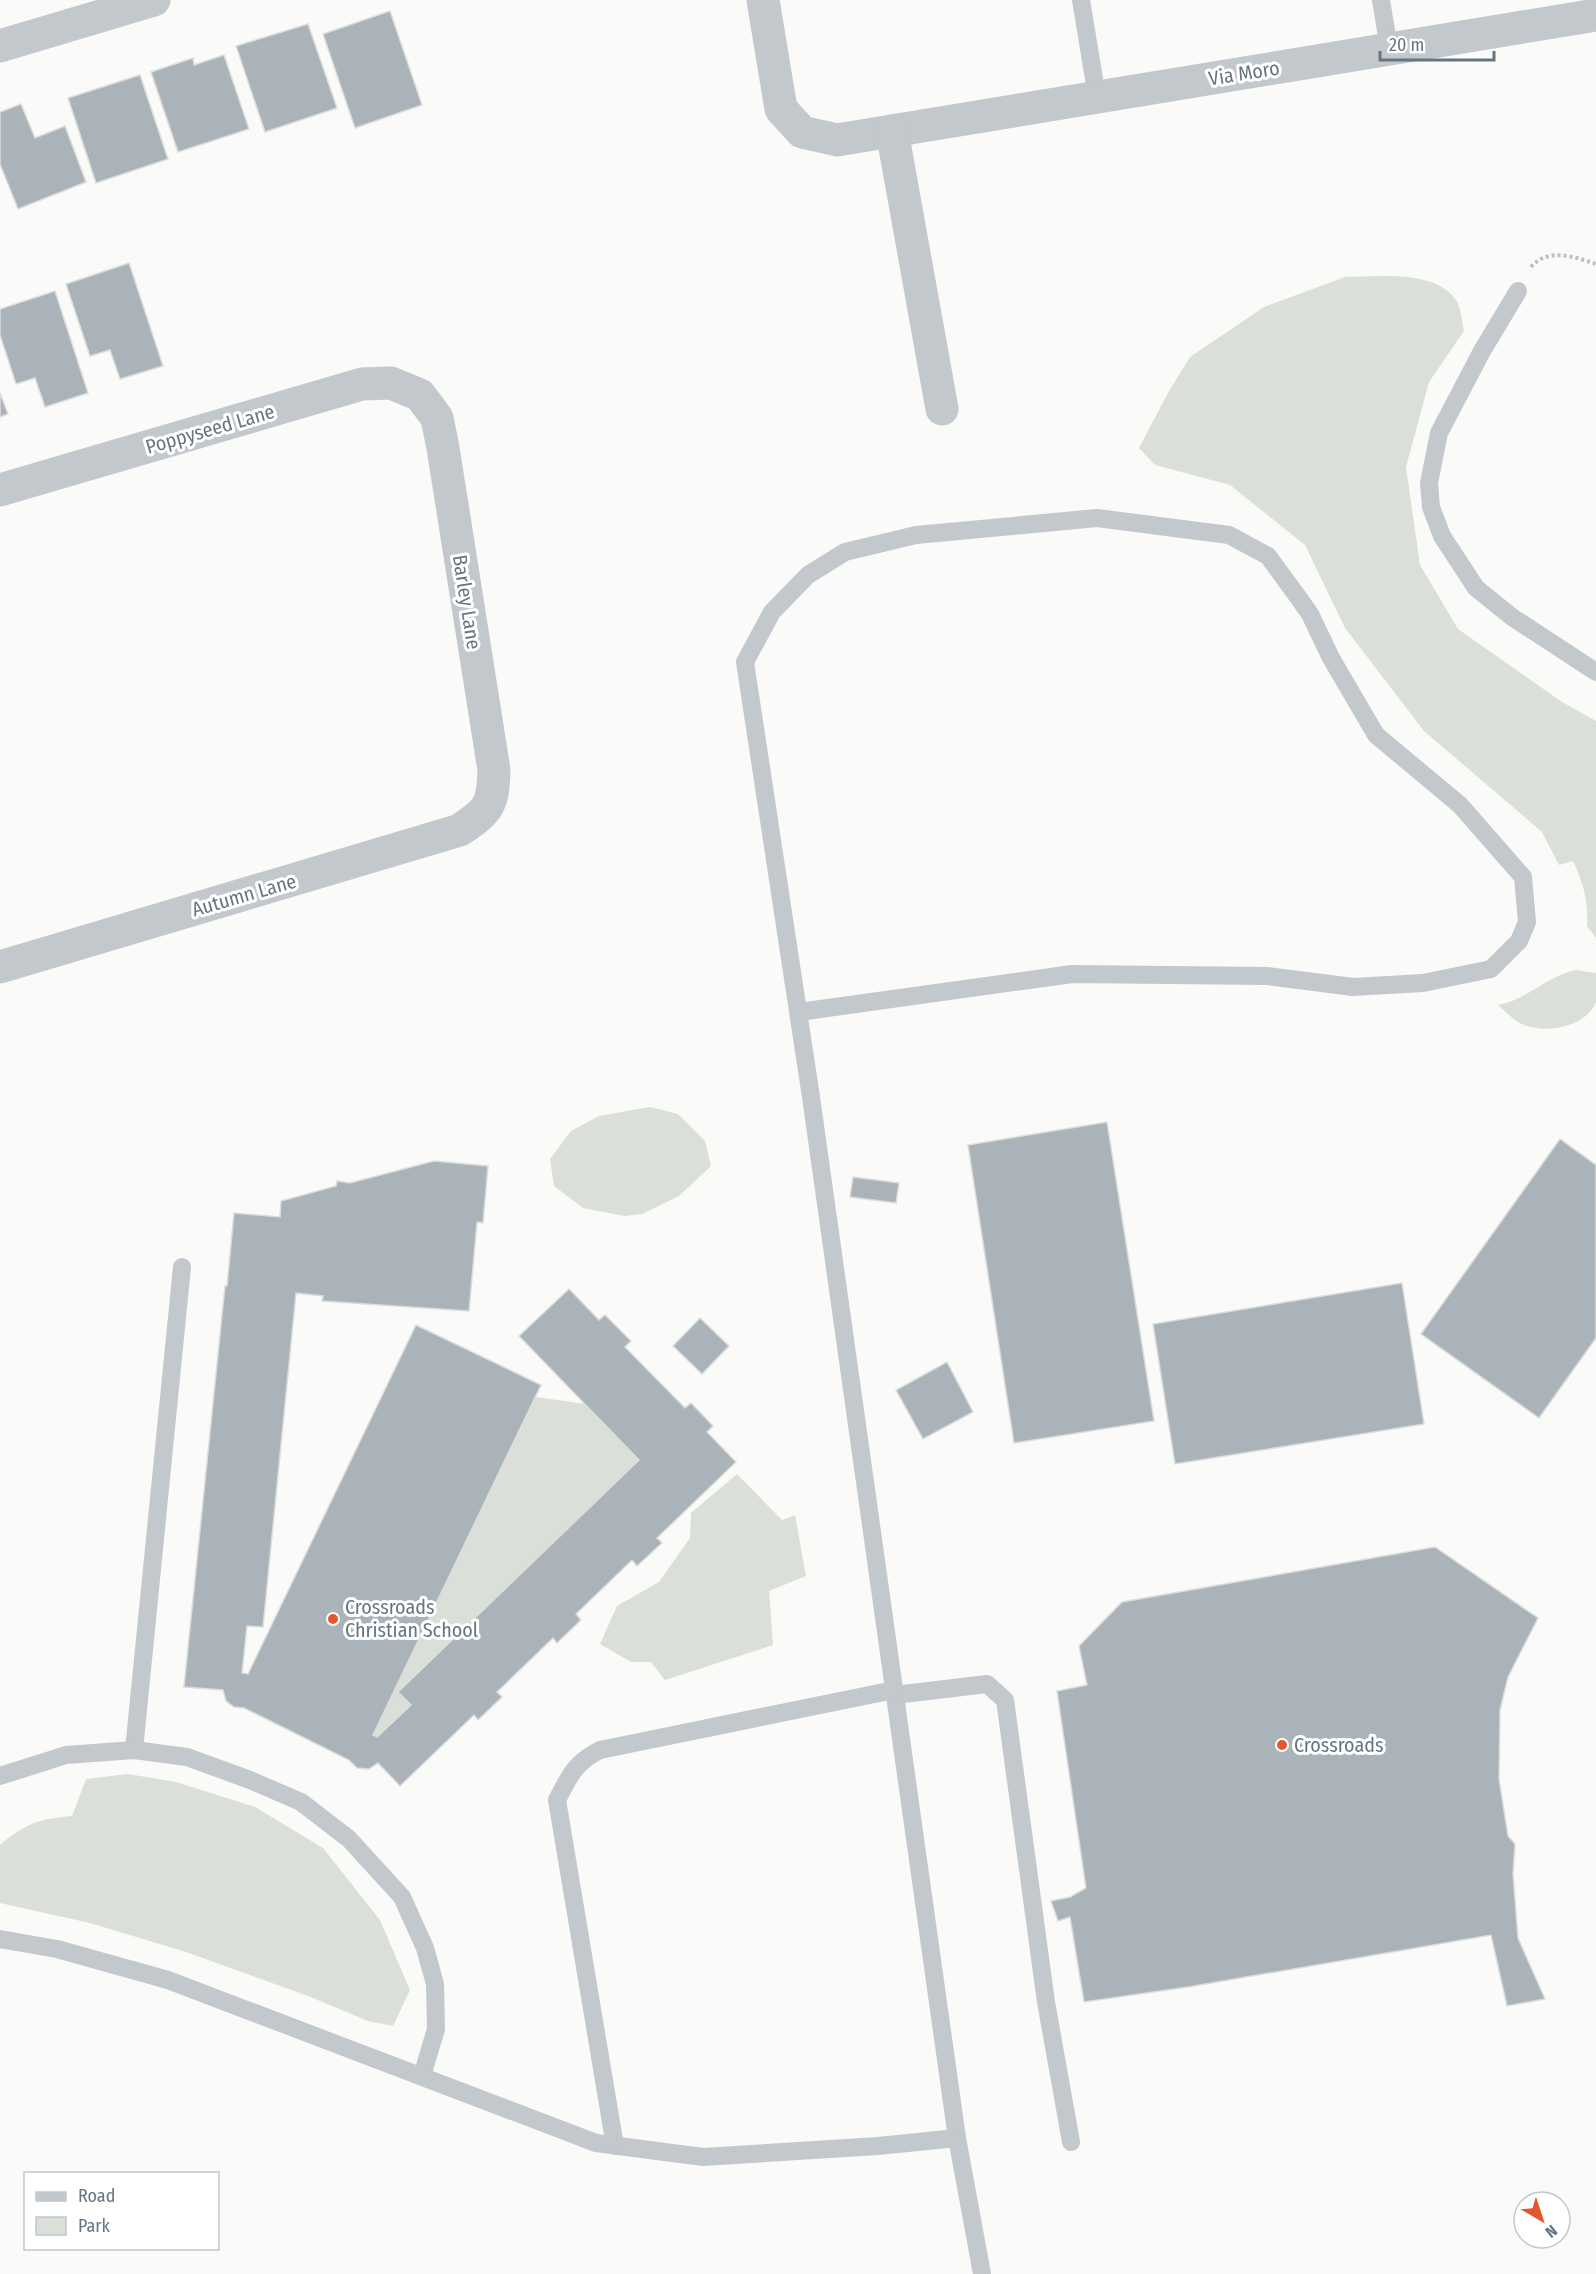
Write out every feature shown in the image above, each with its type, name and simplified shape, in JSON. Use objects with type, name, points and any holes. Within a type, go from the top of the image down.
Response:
[{"type":"street","points":[[0,46],[154,0]]},
{"type":"street","name":"Via Moro","points":[[763,0],[781,109],[802,132],[837,140],[1596,15]]},
{"type":"street","points":[[892,131],[942,410]]},
{"type":"street","name":"Poppyseed Lane","points":[[0,490],[362,384],[391,383],[420,395]]},
{"type":"street","name":"Barley Lane","points":[[420,395],[437,418],[439,428],[494,770],[494,794],[484,814]]},
{"type":"street","name":"Autumn Lane","points":[[0,968],[430,840],[460,830],[484,814]]},
{"type":"lane","points":[[1081,0],[1096,98]]},
{"type":"lane","points":[[1381,0],[1389,49]]},
{"type":"lane","points":[[1518,291],[1482,351],[1439,433],[1429,483],[1431,507],[1442,536],[1476,588],[1512,617],[1596,672]]},
{"type":"lane","points":[[799,1012],[1072,974],[1267,976],[1353,987],[1423,983],[1491,969],[1519,941],[1527,922],[1523,877],[1460,805],[1376,735],[1330,658],[1310,614],[1268,556],[1229,535],[1097,518],[916,535],[844,552],[808,575],[771,612],[745,662],[799,1012],[957,2138],[982,2274]]},
{"type":"lane","points":[[134,1750],[182,1267]]},
{"type":"lane","points":[[615,2146],[557,1800],[570,1774],[585,1757],[600,1750],[895,1693],[987,1684],[1005,1700],[1047,2002],[1071,2142]]},
{"type":"lane","points":[[0,1776],[66,1755],[134,1750],[187,1757],[301,1802],[349,1839],[402,1898],[425,1948],[435,1984],[436,2029],[422,2076]]},
{"type":"lane","points":[[0,1939],[57,1949],[168,1980],[596,2143],[703,2157],[878,2146],[957,2138]]},
{"type":"path","points":[[1531,267],[1538,259],[1553,256],[1570,256],[1596,264]]},
{"type":"green space","points":[[1389,276],[1420,279],[1446,290],[1456,300],[1459,307],[1464,331],[1429,382],[1406,467],[1420,565],[1458,629],[1562,702],[1596,721],[1596,938],[1587,926],[1584,893],[1573,861],[1559,865],[1542,832],[1424,731],[1345,628],[1305,545],[1230,485],[1155,465],[1139,448],[1190,357],[1264,307],[1345,277]]},
{"type":"green space","points":[[1575,970],[1596,973],[1596,1002],[1591,1011],[1575,1023],[1554,1028],[1533,1028],[1517,1021],[1498,1005],[1518,998],[1555,977]]},
{"type":"green space","points":[[650,1107],[678,1114],[705,1141],[711,1166],[679,1196],[642,1214],[624,1216],[583,1208],[554,1186],[550,1159],[571,1131],[599,1116]]},
{"type":"green space","points":[[536,1397],[585,1404],[639,1460],[398,1691],[411,1705],[377,1737],[373,1735]]},
{"type":"green space","points":[[737,1474],[782,1520],[795,1515],[806,1576],[769,1591],[773,1645],[665,1680],[651,1662],[631,1662],[600,1644],[617,1606],[659,1582],[690,1538],[691,1513]]},
{"type":"green space","points":[[128,1774],[176,1782],[255,1807],[323,1848],[380,1920],[410,1990],[393,2026],[368,2021],[308,1996],[186,1952],[90,1923],[0,1903],[0,1845],[33,1823],[72,1816],[86,1779]]},
{"type":"building","points":[[390,11],[422,105],[355,128],[323,34]]},
{"type":"building","points":[[308,24],[337,108],[265,132],[236,46]]},
{"type":"building","points":[[224,55],[249,129],[178,152],[151,72],[193,58],[194,65]]},
{"type":"building","points":[[140,75],[168,159],[96,183],[68,98]]},
{"type":"building","points":[[21,104],[35,138],[65,126],[86,182],[18,209],[0,164],[0,112]]},
{"type":"building","points":[[129,263],[163,366],[120,379],[110,350],[90,356],[66,284]]},
{"type":"building","points":[[55,291],[88,393],[45,407],[35,378],[16,384],[0,335],[0,309]]},
{"type":"building","points":[[0,393],[8,414],[0,417]]},
{"type":"building","points":[[1107,1122],[1154,1421],[1014,1443],[968,1145]]},
{"type":"building","points":[[1560,1139],[1596,1165],[1596,1338],[1539,1418],[1421,1334]]},
{"type":"building","points":[[434,1161],[488,1166],[483,1223],[477,1222],[469,1311],[322,1301],[323,1296],[296,1293],[263,1627],[247,1626],[242,1673],[248,1674],[416,1325],[541,1385],[373,1735],[377,1737],[411,1705],[398,1692],[639,1460],[519,1336],[569,1289],[599,1320],[605,1315],[631,1341],[625,1347],[685,1408],[691,1403],[713,1426],[707,1432],[736,1462],[657,1538],[662,1543],[637,1566],[632,1560],[576,1614],[581,1620],[557,1643],[553,1638],[497,1692],[502,1697],[478,1720],[474,1715],[400,1786],[378,1763],[369,1769],[357,1768],[349,1760],[244,1708],[234,1707],[226,1701],[223,1690],[184,1687],[234,1213],[280,1217],[281,1201],[336,1186],[337,1181],[350,1183]]},
{"type":"building","points":[[853,1177],[899,1183],[896,1203],[850,1197]]},
{"type":"building","points":[[1402,1283],[1424,1424],[1175,1464],[1153,1324]]},
{"type":"building","points":[[700,1318],[729,1346],[702,1374],[673,1346]]},
{"type":"building","points":[[947,1362],[973,1412],[923,1439],[896,1390]]},
{"type":"building","name":"Crossroads","points":[[1435,1547],[1538,1618],[1508,1677],[1500,1710],[1499,1779],[1508,1836],[1515,1844],[1513,1874],[1518,1938],[1545,1999],[1507,2006],[1491,1935],[1188,1987],[1084,2002],[1070,1917],[1058,1921],[1051,1901],[1070,1897],[1086,1888],[1057,1691],[1087,1685],[1079,1646],[1122,1602]]},
{"type":"place","name":"Crossroads Christian School","points":[[333,1619]]},
{"type":"place","name":"Crossroads","points":[[1282,1745]]}]
